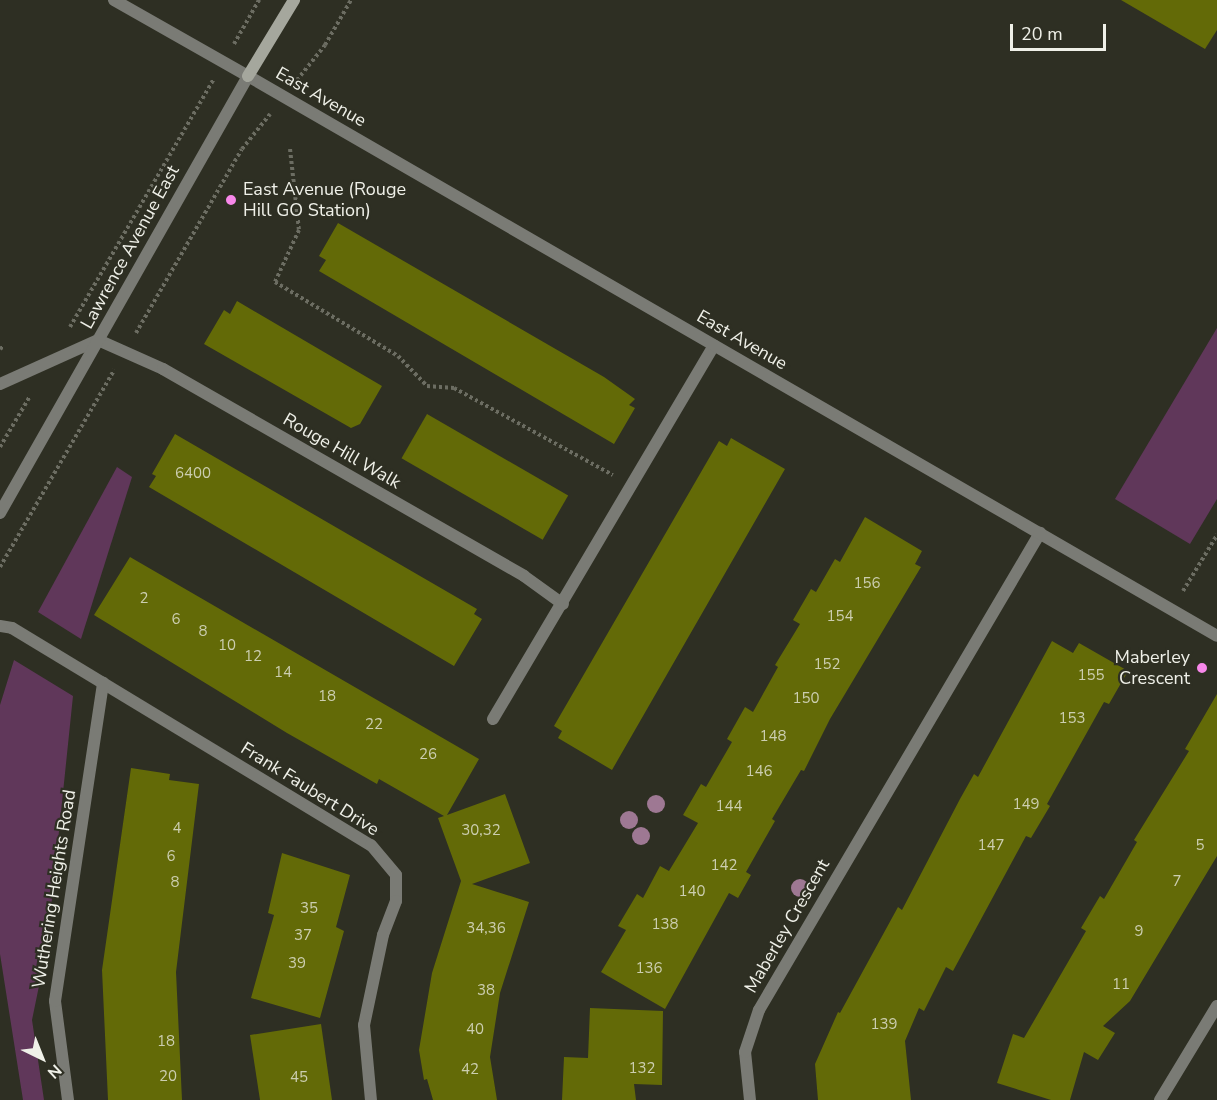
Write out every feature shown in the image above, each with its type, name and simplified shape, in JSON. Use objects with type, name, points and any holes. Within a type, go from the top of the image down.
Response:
[{"type":"main road","name":"Lawrence Avenue East","points":[[248,76],[294,0]]},
{"type":"street","name":"East Avenue","points":[[114,0],[1217,636]]},
{"type":"street","name":"Lawrence Avenue East","points":[[0,513],[248,76]]},
{"type":"street","points":[[0,384],[98,340]]},
{"type":"street","name":"Rouge Hill Walk","points":[[98,340],[163,369],[524,576],[563,604]]},
{"type":"street","points":[[494,719],[714,345]]},
{"type":"street","name":"Maberley Crescent","points":[[750,1100],[745,1052],[759,1010],[1040,533]]},
{"type":"street","name":"Frank Faubert Drive","points":[[0,626],[12,628],[371,845],[396,874],[396,901],[384,935],[364,1025],[371,1100]]},
{"type":"street","name":"Wuthering Heights Road","points":[[68,1100],[55,1001],[103,683]]},
{"type":"street","points":[[1160,1100],[1217,1006]]},
{"type":"path","points":[[253,12],[260,0]]},
{"type":"path","points":[[325,45],[351,0]]},
{"type":"path","points":[[82,305],[193,114]]},
{"type":"path","points":[[155,300],[242,149]]},
{"type":"path","points":[[290,150],[299,230],[275,282],[398,356],[427,386],[454,388],[632,485]]},
{"type":"path","points":[[0,567],[103,389]]},
{"type":"path","points":[[0,447],[29,396]]},
{"type":"path","points":[[1172,610],[1217,535]]},
{"type":"shaded area","points":[[1217,328],[1217,499],[1190,544],[1115,499]]},
{"type":"shaded area","points":[[117,467],[132,477],[81,639],[38,612]]},
{"type":"shaded area","points":[[14,660],[73,696],[47,947],[32,1020],[44,1100],[23,1100],[0,954],[0,705]]},
{"type":"building","points":[[1121,0],[1217,0],[1217,30],[1205,49]]},
{"type":"building","points":[[338,223],[604,377],[635,399],[629,405],[635,408],[614,444],[319,271],[326,260],[319,256]]},
{"type":"building","points":[[237,301],[382,386],[360,424],[351,428],[204,344],[224,310],[230,314]]},
{"type":"building","points":[[427,414],[568,495],[543,540],[402,458]]},
{"type":"building","points":[[175,434],[477,609],[474,614],[482,619],[454,666],[149,487],[156,476],[152,474]]},
{"type":"building","points":[[731,438],[785,469],[612,770],[558,738],[562,731],[554,726],[719,441],[727,446]]},
{"type":"building","points":[[865,517],[922,551],[915,564],[921,567],[830,719],[804,771],[801,770],[772,819],[775,821],[746,872],[751,875],[738,898],[729,893],[665,1009],[601,972],[626,930],[618,926],[637,894],[643,898],[660,866],[669,871],[698,823],[683,815],[701,784],[706,787],[732,742],[727,739],[745,707],[753,712],[778,667],[775,665],[800,624],[793,620],[811,589],[816,592],[835,559],[840,562]]},
{"type":"building","points":[[130,557],[479,759],[447,815],[505,794],[530,863],[472,884],[529,902],[500,993],[490,1057],[497,1100],[433,1100],[427,1079],[424,1080],[419,1050],[432,973],[461,881],[438,818],[444,816],[379,779],[377,784],[287,733],[94,615]]},
{"type":"building","points":[[1052,641],[1073,653],[1079,643],[1128,671],[1109,704],[1104,702],[1047,804],[1050,806],[1031,838],[1026,836],[953,971],[946,967],[924,1011],[919,1008],[905,1041],[911,1100],[818,1100],[815,1064],[838,1012],[840,1013],[898,907],[902,910],[960,799],[974,774],[978,777]]},
{"type":"building","points":[[1217,694],[1217,856],[1130,1001],[1103,1026],[1115,1033],[1098,1060],[1084,1052],[1070,1100],[1051,1100],[997,1083],[1013,1034],[1024,1038],[1086,931],[1081,928],[1100,896],[1104,899],[1137,842],[1134,840],[1189,751],[1185,749]]},
{"type":"building","points":[[131,768],[170,774],[169,780],[199,784],[176,972],[182,1100],[108,1100],[102,970]]},
{"type":"building","points":[[282,853],[350,875],[336,927],[344,931],[320,1018],[251,998],[274,915],[268,913]]},
{"type":"building","points":[[590,1008],[663,1011],[662,1085],[634,1084],[636,1100],[562,1100],[564,1057],[588,1058]]},
{"type":"building","points":[[321,1024],[332,1100],[260,1100],[250,1035]]},
{"type":"place","name":"East Avenue (Rouge Hill GO Station)","points":[[231,200]]},
{"type":"place","name":"Maberley Crescent","points":[[1202,668]]}]
